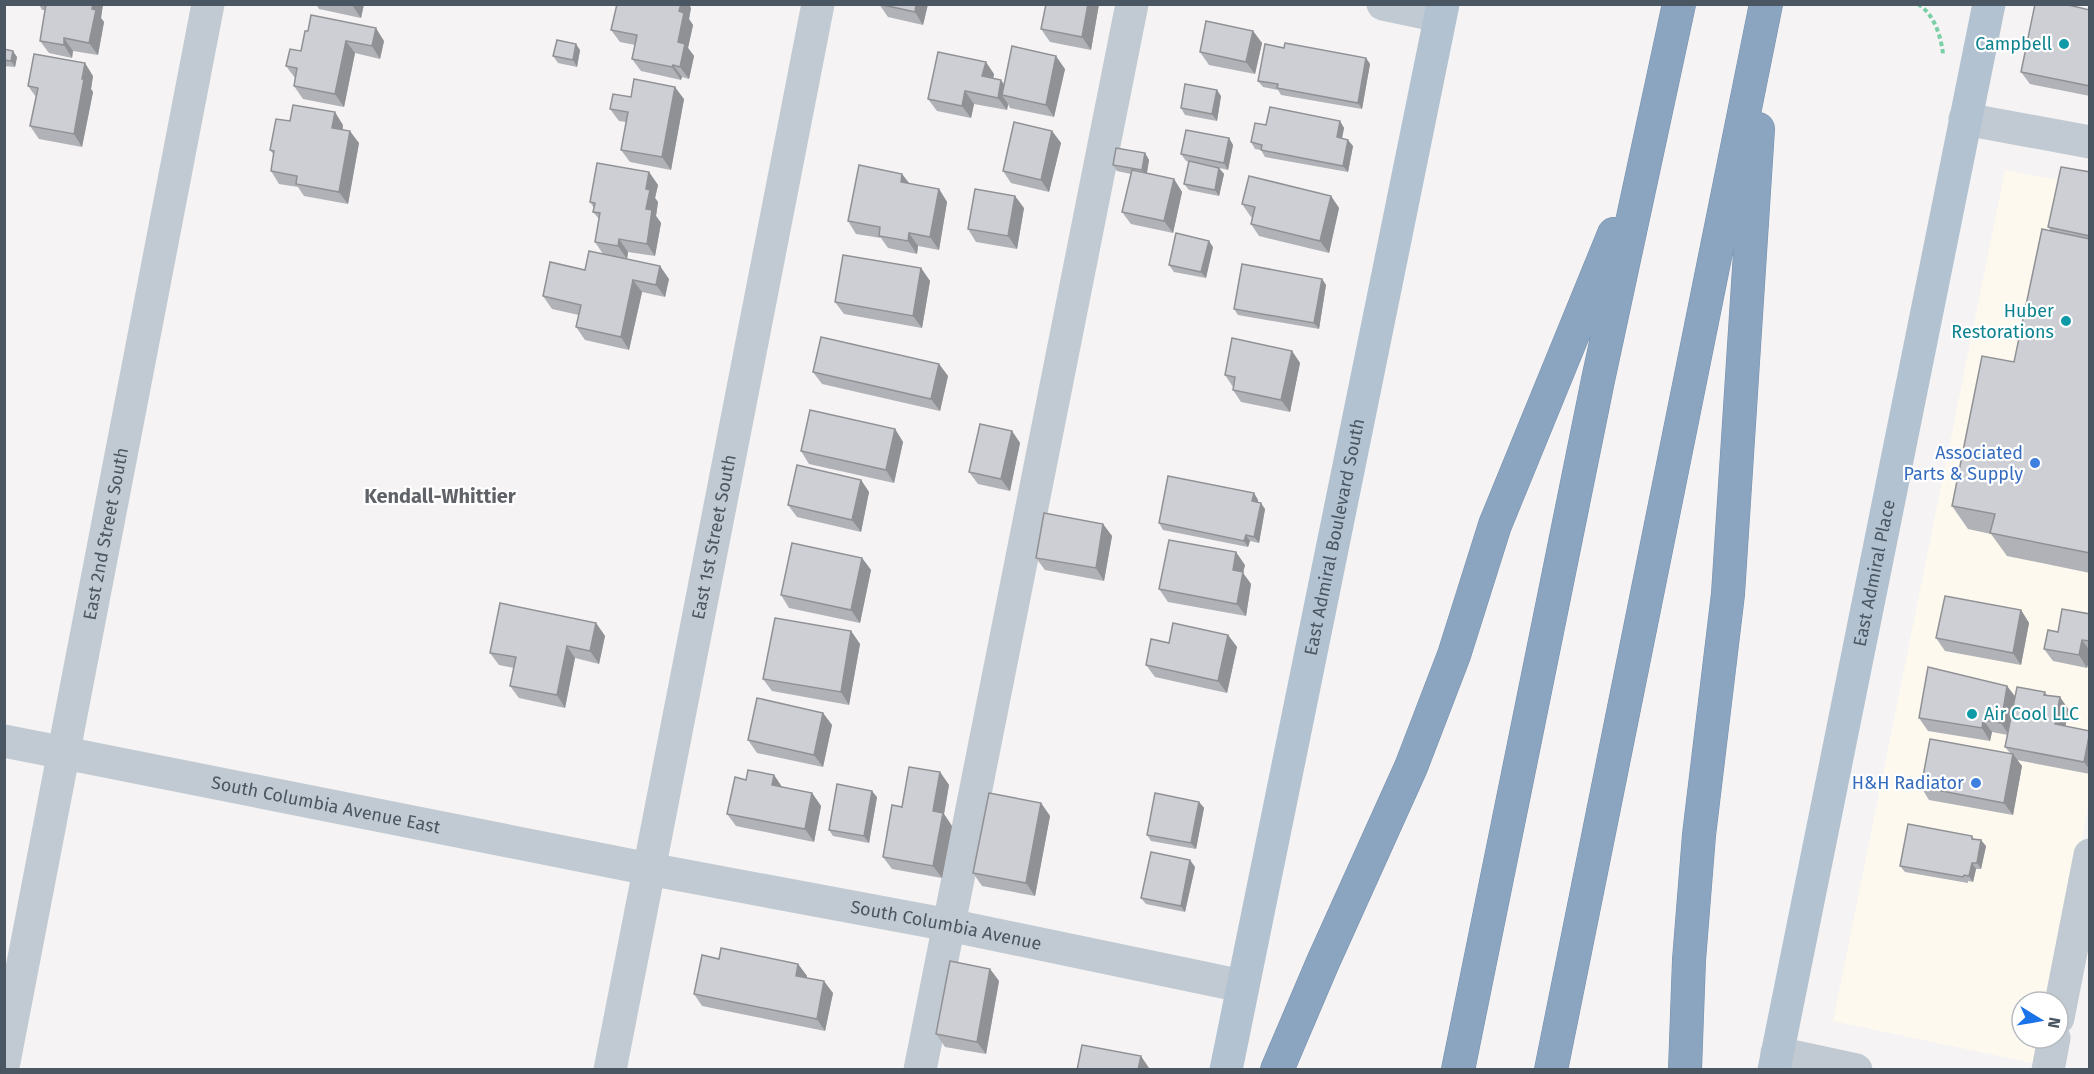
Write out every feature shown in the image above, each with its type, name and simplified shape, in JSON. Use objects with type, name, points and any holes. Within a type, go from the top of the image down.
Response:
[{"type":"highway","points":[[1458,1070],[1596,392],[1679,4]]},
{"type":"highway","points":[[1551,1070],[1766,4]]},
{"type":"highway","points":[[1685,1070],[1689,960],[1699,835],[1728,594],[1766,4]]},
{"type":"highway","points":[[1277,1070],[1411,767],[1454,655],[1495,525],[1647,152]]},
{"type":"main road","name":"East Admiral Place","points":[[1775,1061],[1989,4]]},
{"type":"main road","name":"East Admiral Boulevard South","points":[[1226,1070],[1441,10]]},
{"type":"street","name":"East 2nd Street South","points":[[4,1062],[208,4]]},
{"type":"street","name":"East 1st Street South","points":[[610,1070],[818,4]]},
{"type":"street","points":[[920,1070],[1132,4]]},
{"type":"street","points":[[1383,4],[1441,10]]},
{"type":"street","points":[[1965,119],[2090,142]]},
{"type":"street","name":"South Columbia Avenue East","points":[[4,741],[649,869]]},
{"type":"street","points":[[2063,990],[2090,855]]},
{"type":"street","name":"South Columbia Avenue","points":[[649,869],[949,925],[1242,986]]},
{"type":"street","points":[[2048,1070],[2052,1050]]},
{"type":"street","points":[[1775,1061],[1856,1070]]},
{"type":"path","points":[[1918,4],[1925,9],[1939,32],[1943,58]]},
{"type":"shaded area","points":[[2005,170],[2089,186],[2089,801],[2054,990],[2010,990],[2010,1050],[2044,1050],[2041,1065],[1833,1021]]},
{"type":"building","points":[[46,4],[93,4],[92,9],[96,10],[89,43],[64,38],[64,45],[40,41]]},
{"type":"building","points":[[617,4],[681,4],[679,11],[684,13],[678,42],[685,44],[680,67],[632,59],[637,35],[611,30]]},
{"type":"building","points":[[879,4],[916,4],[915,12]]},
{"type":"building","points":[[1046,4],[1088,4],[1082,37],[1041,29]]},
{"type":"building","name":"Campbell","points":[[2035,4],[2064,4],[2090,10],[2090,86],[2021,72]]},
{"type":"building","points":[[311,15],[376,28],[372,46],[346,41],[335,94],[294,86],[297,68],[286,66],[290,49],[301,51]]},
{"type":"building","points":[[1206,21],[1253,31],[1246,62],[1200,52]]},
{"type":"building","points":[[557,40],[576,44],[573,60],[553,56]]},
{"type":"building","points":[[1285,43],[1366,58],[1358,103],[1277,88],[1278,84],[1258,81],[1265,44],[1284,48]]},
{"type":"building","points":[[1012,46],[1056,56],[1046,105],[1002,95]]},
{"type":"building","points":[[4,49],[13,51],[11,61],[4,60]]},
{"type":"building","points":[[938,52],[986,62],[982,76],[1001,80],[998,98],[965,91],[962,106],[928,99]]},
{"type":"building","points":[[34,54],[85,63],[74,134],[30,126],[38,88],[28,86]]},
{"type":"building","points":[[634,79],[675,87],[662,157],[621,150],[628,112],[610,109],[613,94],[631,97]]},
{"type":"building","points":[[1185,84],[1217,90],[1212,114],[1181,108]]},
{"type":"building","points":[[293,105],[335,112],[332,128],[350,131],[339,192],[296,184],[297,176],[271,171],[274,151],[270,150],[276,119],[290,121]]},
{"type":"building","points":[[1270,107],[1340,121],[1337,137],[1348,140],[1343,166],[1261,150],[1262,145],[1251,142],[1255,123],[1266,125]]},
{"type":"building","points":[[1014,122],[1052,131],[1041,180],[1003,171]]},
{"type":"building","points":[[1186,130],[1229,138],[1224,163],[1181,154]]},
{"type":"building","points":[[1116,148],[1145,153],[1142,170],[1113,165]]},
{"type":"building","points":[[1189,161],[1219,168],[1215,190],[1184,184]]},
{"type":"building","points":[[597,163],[649,172],[646,189],[650,190],[646,209],[652,210],[647,244],[619,239],[618,246],[595,242],[600,213],[593,212],[595,203],[590,202]]},
{"type":"building","points":[[859,165],[902,174],[901,182],[939,189],[930,237],[909,233],[908,241],[879,236],[880,227],[848,221]]},
{"type":"building","points":[[2061,167],[2090,172],[2090,236],[2048,227]]},
{"type":"building","points":[[1132,170],[1174,179],[1164,221],[1122,212]]},
{"type":"building","points":[[1249,176],[1331,196],[1320,241],[1251,224],[1255,207],[1242,204]]},
{"type":"building","points":[[975,189],[1015,196],[1008,236],[968,229]]},
{"type":"building","points":[[2042,229],[2090,239],[2090,553],[1990,533],[1995,514],[1952,506],[1982,356],[2014,362]]},
{"type":"building","points":[[1176,233],[1209,241],[1201,272],[1169,265]]},
{"type":"building","points":[[589,251],[660,266],[656,285],[633,280],[621,337],[576,327],[581,305],[543,296],[550,262],[585,270]]},
{"type":"building","points":[[843,255],[921,268],[913,316],[835,302]]},
{"type":"building","points":[[1242,264],[1322,279],[1314,323],[1234,309]]},
{"type":"building","points":[[821,337],[939,364],[931,399],[813,372]]},
{"type":"building","points":[[1232,338],[1292,351],[1281,400],[1233,390],[1235,377],[1225,375]]},
{"type":"building","points":[[810,410],[895,429],[886,470],[801,451]]},
{"type":"building","points":[[980,424],[1012,431],[1001,479],[969,472]]},
{"type":"building","points":[[797,465],[861,480],[852,520],[788,505]]},
{"type":"building","points":[[1168,476],[1254,493],[1252,501],[1261,503],[1254,537],[1246,535],[1244,541],[1159,523]]},
{"type":"building","points":[[1044,513],[1103,524],[1096,568],[1036,558]]},
{"type":"building","points":[[1169,540],[1236,552],[1233,570],[1243,572],[1237,604],[1159,589]]},
{"type":"building","points":[[792,543],[862,558],[851,610],[781,595]]},
{"type":"building","points":[[1945,596],[2021,610],[2013,653],[1936,638]]},
{"type":"building","points":[[500,603],[596,623],[590,651],[567,646],[557,695],[510,686],[516,657],[490,653]]},
{"type":"building","points":[[2062,609],[2090,614],[2090,641],[2082,640],[2079,655],[2044,649],[2048,630],[2058,632]]},
{"type":"building","points":[[775,618],[851,631],[841,692],[763,679]]},
{"type":"building","points":[[1173,623],[1228,635],[1218,681],[1146,665],[1151,639],[1169,643]]},
{"type":"building","name":"Air Cool LLC","points":[[1928,667],[2007,686],[2001,723],[1983,720],[1982,728],[1919,718]]},
{"type":"building","points":[[2017,687],[2060,697],[2055,724],[2090,731],[2084,762],[2005,747]]},
{"type":"building","points":[[757,698],[823,713],[814,755],[748,740]]},
{"type":"building","name":"H&H Radiator","points":[[1930,739],[2013,754],[2004,803],[1921,787]]},
{"type":"building","points":[[909,767],[940,772],[933,811],[943,813],[933,866],[883,857],[892,805],[902,807]]},
{"type":"building","points":[[748,770],[774,775],[772,785],[812,793],[805,829],[727,814],[735,777],[746,780]]},
{"type":"building","points":[[837,784],[872,791],[864,836],[829,830]]},
{"type":"building","points":[[989,793],[1041,803],[1026,883],[973,873]]},
{"type":"building","points":[[1155,793],[1199,802],[1191,843],[1147,835]]},
{"type":"building","points":[[1908,824],[1972,836],[1972,839],[1981,840],[1977,863],[1972,863],[1969,876],[1964,875],[1963,877],[1900,866]]},
{"type":"building","points":[[1151,852],[1190,860],[1181,906],[1141,898]]},
{"type":"building","points":[[721,948],[798,964],[796,976],[824,981],[817,1019],[694,994],[702,955],[719,959]]},
{"type":"building","points":[[950,961],[990,969],[977,1042],[936,1034]]},
{"type":"building","points":[[1082,1045],[1141,1056],[1138,1070],[1077,1070]]},
{"type":"place","name":"Campbell","points":[[2064,44]]},
{"type":"place","name":"Huber Restorations","points":[[2066,321]]},
{"type":"place","name":"Associated Parts & Supply","points":[[2035,463]]},
{"type":"place","name":"Air Cool LLC","points":[[1972,714]]},
{"type":"place","name":"H&H Radiator","points":[[1976,783]]},
{"type":"district","name":"Kendall-Whittier","points":[[440,496]]}]
